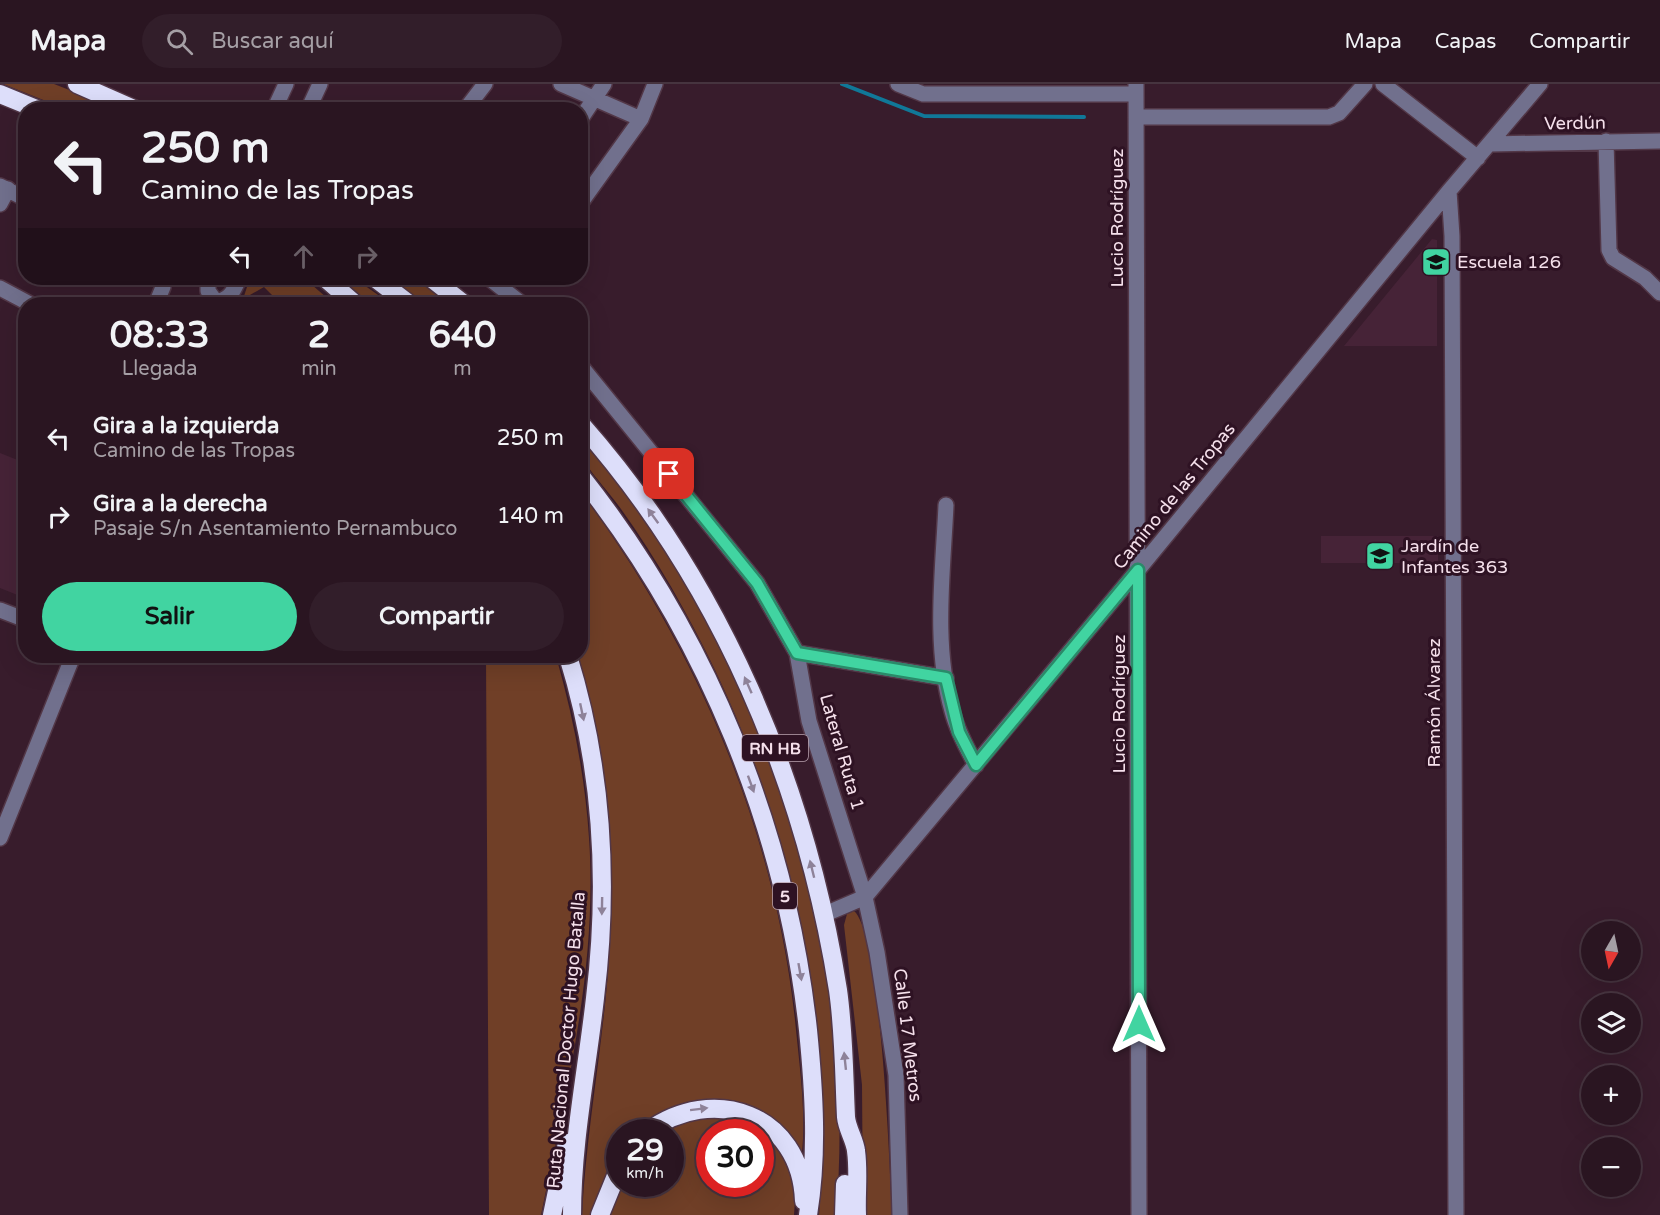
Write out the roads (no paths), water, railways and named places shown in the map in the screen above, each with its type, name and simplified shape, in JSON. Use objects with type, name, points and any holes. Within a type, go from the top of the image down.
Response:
[{"type":"highway","points":[[77,84],[118,102]]},
{"type":"highway","points":[[0,94],[20,102]]},
{"type":"highway","points":[[333,285],[347,297]]},
{"type":"highway","points":[[384,285],[400,297]]},
{"type":"highway","points":[[440,285],[455,297]]},
{"type":"highway","name":"RN HB","points":[[588,433],[657,521],[721,627],[774,746],[796,811],[824,915],[838,992],[846,1072],[846,1119],[856,1150],[857,1215]]},
{"type":"highway","name":"5","points":[[588,486],[624,533],[687,636],[735,741],[765,822],[790,918],[803,985],[814,1125],[813,1186],[806,1215]]},
{"type":"highway","name":"Ruta Nacional Doctor Hugo Batalla","points":[[570,663],[591,753],[602,870],[599,962],[580,1110],[572,1215]]},
{"type":"highway","points":[[666,1119],[697,1108],[726,1109],[751,1115],[776,1132],[795,1161],[803,1189],[806,1215]]},
{"type":"highway","points":[[552,1215],[569,1134],[580,1110]]},
{"type":"highway","points":[[844,1215],[846,1119]]},
{"type":"highway","points":[[600,1215],[608,1197]]},
{"type":"street","points":[[278,102],[286,84]]},
{"type":"street","points":[[312,102],[320,84]]},
{"type":"street","points":[[471,102],[485,84]]},
{"type":"street","points":[[561,84],[640,119]]},
{"type":"street","points":[[588,110],[604,84]]},
{"type":"street","points":[[588,193],[640,119],[655,84]]},
{"type":"street","points":[[898,84],[923,94],[964,89],[1136,89]]},
{"type":"street","points":[[1136,117],[1329,117],[1339,113],[1365,84]]},
{"type":"street","points":[[1383,84],[1478,158]]},
{"type":"street","name":"Camino de las Tropas","points":[[824,915],[866,897],[1138,570],[1449,190],[1491,144],[1540,84]]},
{"type":"street","name":"Lucio Rodríguez","points":[[1136,89],[1139,1215]]},
{"type":"street","points":[[1606,141],[1609,250],[1613,258],[1653,277],[1660,294]]},
{"type":"street","name":"Verdún","points":[[1491,144],[1660,141]]},
{"type":"street","points":[[0,204],[4,187],[18,195]]},
{"type":"street","name":"Ramón Álvarez","points":[[1449,190],[1452,236],[1456,1215]]},
{"type":"street","points":[[498,285],[513,297]]},
{"type":"street","points":[[0,288],[18,298]]},
{"type":"street","name":"Lateral Ruta 1","points":[[588,374],[757,583],[797,653],[809,721],[866,897]]},
{"type":"street","points":[[946,505],[942,606],[946,678],[959,732],[976,765]]},
{"type":"street","points":[[0,610],[18,617]]},
{"type":"street","points":[[797,653],[946,678]]},
{"type":"street","points":[[0,838],[70,663]]},
{"type":"street","name":"Calle 17 Metros","points":[[866,897],[878,952],[896,1076],[900,1215]]},
{"type":"waterway","points":[[842,84],[924,116],[1084,117]]},
{"type":"place","name":"Escuela 126","points":[[1436,262]]},
{"type":"place","name":"Jardín de Infantes 363","points":[[1380,556]]}]
